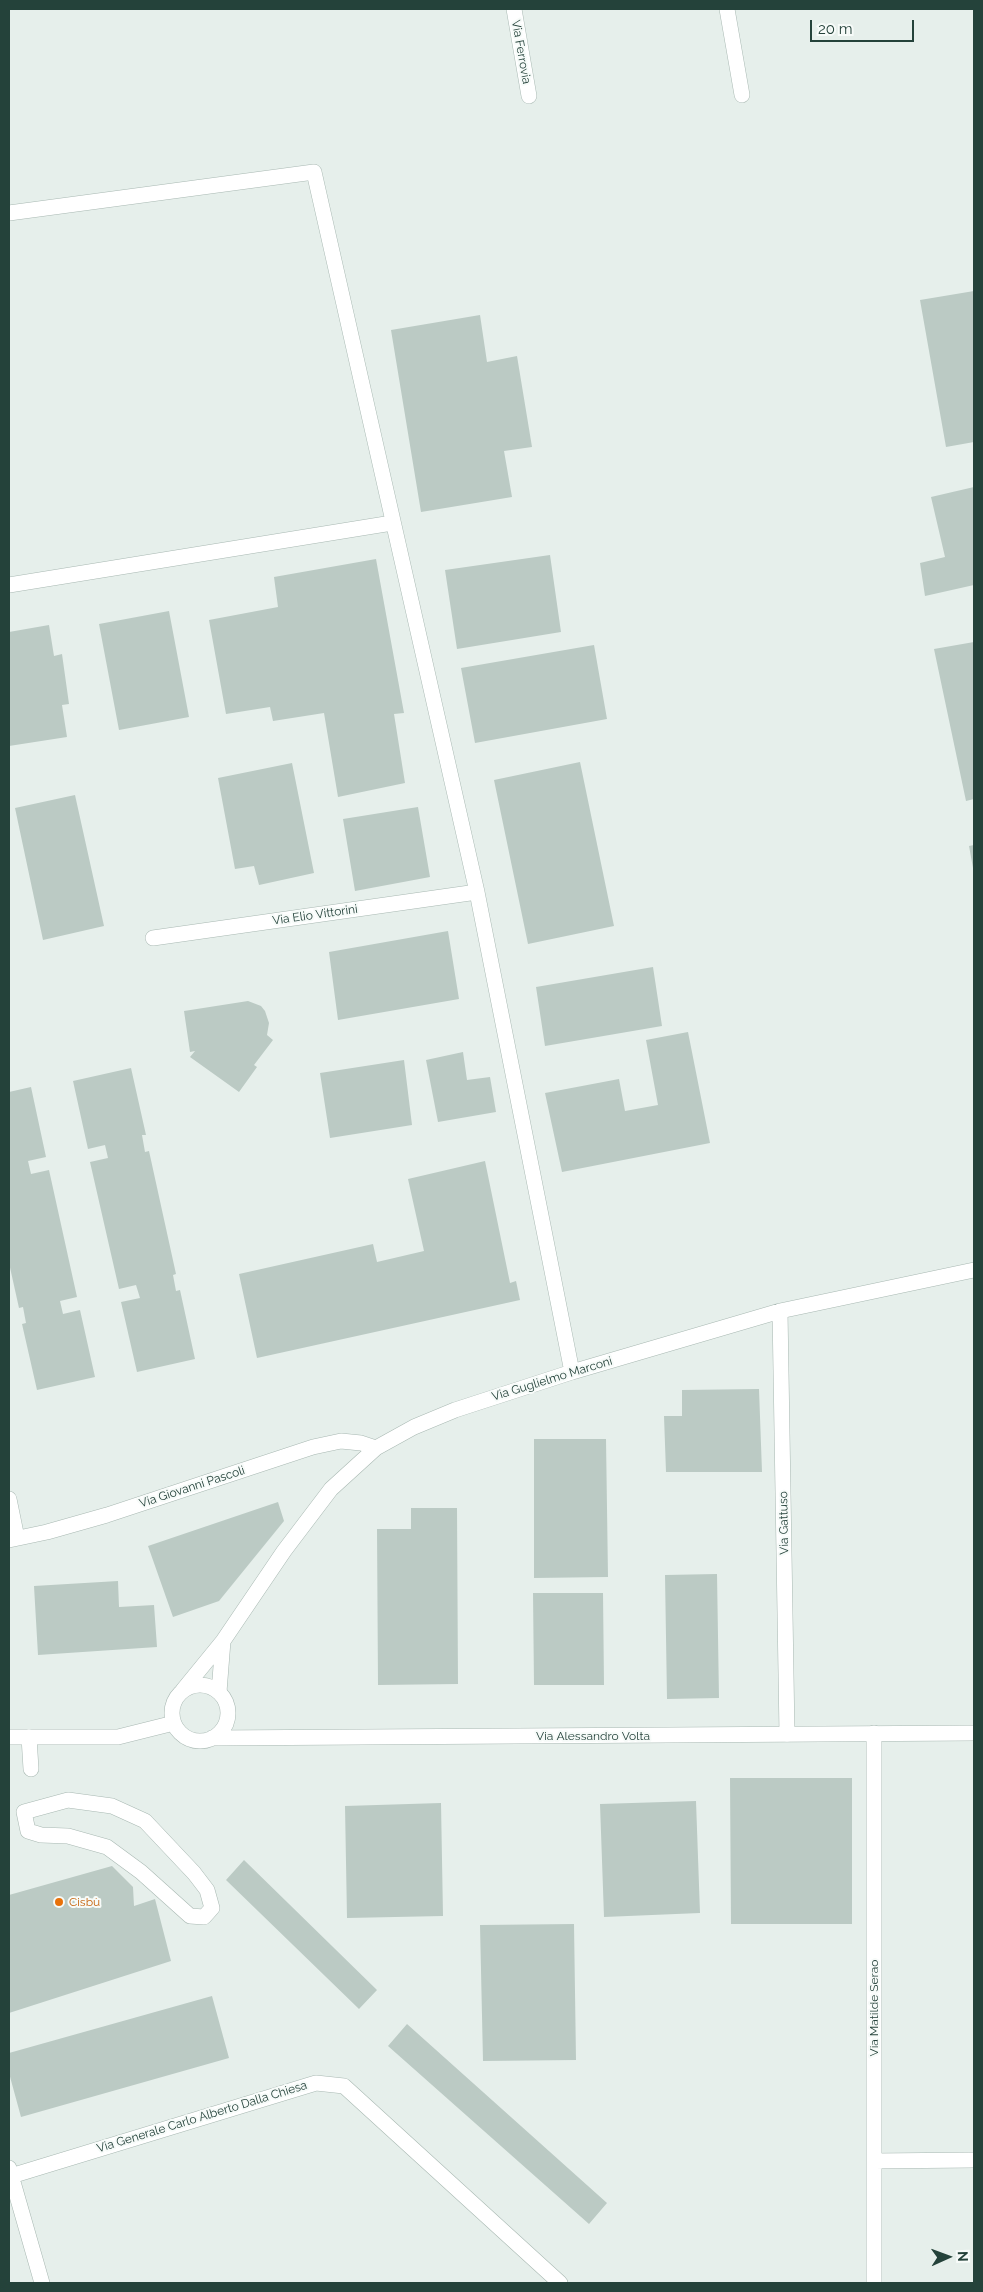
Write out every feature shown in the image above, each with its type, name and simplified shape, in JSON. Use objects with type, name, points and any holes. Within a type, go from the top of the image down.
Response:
[{"type":"street","name":"Via Ferrovia","points":[[514,9],[529,96]]},
{"type":"street","points":[[727,9],[742,95]]},
{"type":"street","points":[[9,212],[314,172],[477,892],[572,1372]]},
{"type":"street","points":[[9,585],[392,523]]},
{"type":"street","name":"Via Elio Vittorini","points":[[153,938],[477,892]]},
{"type":"street","name":"Via Guglielmo Marconi","points":[[184,1690],[223,1641],[284,1550],[331,1489],[376,1448],[414,1427],[455,1410],[572,1372],[780,1312],[974,1270]]},
{"type":"street","name":"Via Gattuso","points":[[780,1312],[787,1734]]},
{"type":"street","name":"Via Giovanni Pascoli","points":[[13,1539],[107,1516],[313,1446],[341,1441],[361,1443],[376,1448]]},
{"type":"street","points":[[9,1499],[13,1539]]},
{"type":"street","name":"Via Guglielmo Marconi","points":[[219,1692],[223,1641]]},
{"type":"street","points":[[201,1684],[219,1692],[225,1699],[228,1708],[225,1726],[212,1738],[194,1740],[186,1737],[174,1724],[173,1705],[177,1697],[184,1690],[201,1684]]},
{"type":"street","points":[[9,1737],[118,1737],[174,1724]]},
{"type":"street","name":"Via Matilde Serao","points":[[874,1733],[874,2283]]},
{"type":"street","name":"Via Alessandro Volta","points":[[212,1738],[974,1733]]},
{"type":"street","points":[[28,1737],[31,1769]]},
{"type":"street","points":[[68,1800],[112,1806],[145,1821],[207,1890],[212,1908],[204,1917],[190,1916],[141,1872],[107,1847],[68,1836],[41,1835],[28,1831],[24,1812],[68,1800]]},
{"type":"street","name":"Via Generale Carlo Alberto Dalla Chiesa","points":[[42,2283],[10,2172],[316,2083],[344,2086],[560,2283]]},
{"type":"street","points":[[874,2161],[974,2160]]},
{"type":"building","points":[[974,291],[974,442],[946,447],[920,300]]},
{"type":"building","points":[[480,315],[487,362],[517,356],[532,447],[504,451],[512,497],[421,512],[391,330]]},
{"type":"building","points":[[974,487],[974,585],[925,596],[920,563],[945,557],[931,497]]},
{"type":"building","points":[[550,555],[561,632],[457,649],[445,570]]},
{"type":"building","points":[[376,559],[404,713],[394,714],[405,783],[338,797],[324,713],[273,721],[270,707],[226,714],[209,620],[278,607],[274,577]]},
{"type":"building","points":[[169,611],[189,717],[119,730],[99,624]]},
{"type":"building","points":[[49,625],[54,656],[62,654],[69,704],[62,705],[67,737],[9,746],[9,632]]},
{"type":"building","points":[[974,642],[974,799],[966,801],[934,649]]},
{"type":"building","points":[[594,645],[607,719],[475,743],[461,668]]},
{"type":"building","points":[[580,762],[614,926],[528,944],[494,780]]},
{"type":"building","points":[[292,763],[314,873],[259,885],[254,866],[235,869],[218,778]]},
{"type":"building","points":[[75,795],[104,926],[43,940],[15,808]]},
{"type":"building","points":[[418,807],[430,877],[355,891],[343,819]]},
{"type":"building","points":[[974,845],[974,868],[973,868],[969,846]]},
{"type":"building","points":[[448,931],[459,999],[338,1020],[329,952]]},
{"type":"building","points":[[653,967],[662,1026],[545,1046],[536,987]]},
{"type":"building","points":[[248,1001],[261,1006],[265,1011],[269,1023],[267,1035],[273,1040],[254,1065],[257,1067],[239,1092],[190,1057],[195,1051],[190,1052],[184,1011]]},
{"type":"building","points":[[688,1032],[710,1143],[562,1172],[545,1093],[619,1079],[625,1111],[658,1105],[646,1040]]},
{"type":"building","points":[[463,1052],[467,1080],[490,1077],[496,1112],[438,1122],[426,1060]]},
{"type":"building","points":[[404,1060],[412,1125],[330,1138],[320,1073]]},
{"type":"building","points":[[131,1068],[146,1135],[142,1135],[145,1152],[149,1151],[176,1274],[173,1275],[176,1291],[180,1290],[195,1359],[137,1372],[121,1302],[140,1298],[136,1285],[119,1289],[90,1162],[108,1158],[105,1145],[88,1149],[73,1081]]},
{"type":"building","points":[[31,1087],[46,1157],[28,1161],[31,1174],[49,1170],[77,1297],[60,1301],[63,1314],[80,1310],[95,1377],[37,1390],[22,1324],[26,1323],[23,1307],[19,1308],[9,1263],[9,1092]]},
{"type":"building","points":[[485,1161],[510,1283],[516,1281],[520,1300],[257,1358],[239,1274],[373,1244],[377,1262],[424,1251],[408,1179]]},
{"type":"building","points":[[759,1389],[762,1472],[666,1472],[664,1416],[682,1416],[682,1390]]},
{"type":"building","points":[[534,1439],[606,1439],[608,1577],[534,1578]]},
{"type":"building","points":[[278,1502],[284,1521],[219,1601],[173,1617],[148,1546]]},
{"type":"building","points":[[411,1508],[457,1508],[458,1684],[378,1685],[377,1529],[411,1529]]},
{"type":"building","points":[[717,1574],[719,1698],[667,1699],[665,1575]]},
{"type":"building","points":[[118,1581],[119,1607],[154,1605],[157,1647],[38,1655],[34,1586]]},
{"type":"building","points":[[533,1593],[603,1593],[604,1685],[534,1685]]},
{"type":"building","points":[[730,1778],[852,1778],[852,1924],[731,1924]]},
{"type":"building","points":[[696,1801],[700,1913],[604,1917],[600,1804]]},
{"type":"building","points":[[441,1803],[443,1916],[347,1918],[345,1806]]},
{"type":"building","points":[[244,1860],[377,1990],[359,2009],[226,1880]]},
{"type":"building","points":[[112,1866],[133,1887],[134,1906],[155,1899],[171,1961],[9,2013],[9,1895]]},
{"type":"building","points":[[574,1924],[576,2060],[483,2061],[480,1925]]},
{"type":"building","points":[[212,1996],[229,2058],[21,2117],[9,2073],[9,2053]]},
{"type":"building","points":[[407,2024],[607,2203],[589,2224],[388,2046]]},
{"type":"place","name":"Cisbù","points":[[59,1902]]}]
